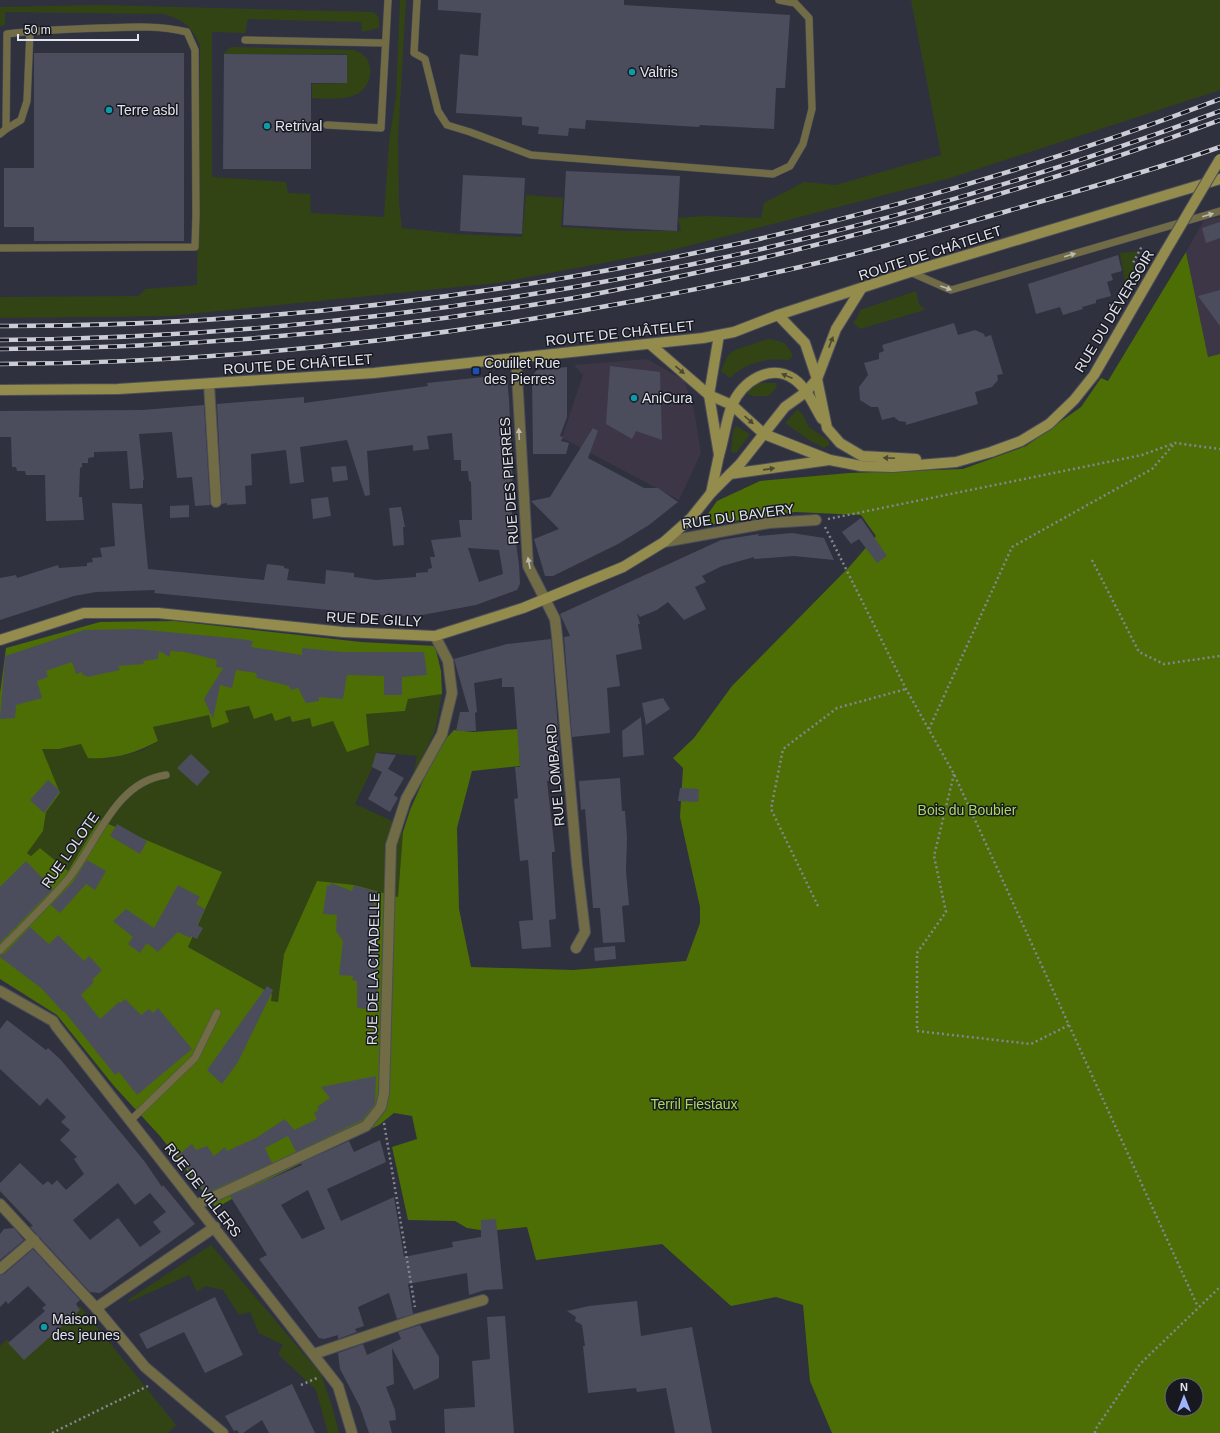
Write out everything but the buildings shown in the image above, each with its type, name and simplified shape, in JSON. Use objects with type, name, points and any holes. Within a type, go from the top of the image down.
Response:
[{"type":"main road","name":"RUE DU DÉVERSOIR","points":[[651,345],[709,395],[732,405],[764,434],[830,460],[867,466],[893,467],[956,462],[991,452],[1021,441],[1049,424],[1074,400],[1094,375],[1220,159]]},
{"type":"main road","name":"ROUTE DE CHÂTELET","points":[[0,390],[118,390],[374,373],[651,345],[719,335],[734,332],[778,315],[910,272],[1220,179]]},
{"type":"main road","points":[[817,379],[836,329],[861,289]]},
{"type":"main road","name":"RUE DU DÉVERSOIR","points":[[778,315],[805,343],[817,379],[827,428],[840,443],[862,456],[956,462]]},
{"type":"main road","points":[[719,335],[709,395],[720,455]]},
{"type":"main road","points":[[711,493],[732,405],[749,381],[764,374],[783,374],[795,380],[806,392],[827,428]]},
{"type":"main road","name":"RUE DE GILLY","points":[[0,640],[84,613],[158,612],[343,632],[435,636],[523,608],[624,567],[664,542],[691,518],[711,493],[730,474],[764,434],[785,407],[806,392],[817,379]]},
{"type":"main road","points":[[730,474],[830,460]]},
{"type":"street","name":"RUE DES PIERRES","points":[[516,358],[528,566],[544,599]]},
{"type":"street","points":[[209,384],[216,502]]},
{"type":"street","name":"RUE DU BAVERY","points":[[664,542],[770,523],[816,520]]},
{"type":"street","name":"RUE LOMBARD","points":[[544,599],[555,619],[577,865],[585,932],[576,948]]},
{"type":"street","name":"RUE DE LA CITADELLE","points":[[196,1205],[366,1126],[381,1107],[384,1093],[391,845],[406,799],[442,734],[452,693],[448,661],[435,636]]},
{"type":"street","name":"RUE DE VILLERS","points":[[0,991],[52,1021],[131,1120],[338,1386],[352,1433]]},
{"type":"street","points":[[0,1204],[96,1308],[145,1367],[223,1433]]},
{"type":"street","points":[[96,1308],[215,1228]]},
{"type":"street","points":[[0,1270],[34,1240]]},
{"type":"street","points":[[314,1354],[417,1319],[483,1300]]},
{"type":"lane","points":[[326,125],[381,128],[388,0]]},
{"type":"lane","points":[[417,0],[414,53],[425,59],[438,111],[446,125],[470,132],[531,155],[772,174],[790,166],[803,144],[812,109],[809,18],[795,3],[779,0]]},
{"type":"lane","points":[[0,248],[195,248],[195,50],[187,32],[164,27],[30,31],[7,34],[3,132]]},
{"type":"lane","points":[[3,132],[21,120],[27,101],[30,31]]},
{"type":"lane","points":[[245,40],[385,43]]},
{"type":"lane","points":[[910,272],[951,290],[1220,211]]},
{"type":"lane","name":"RUE LOLOTE","points":[[0,950],[50,900],[70,877],[105,821],[131,790],[143,781],[166,775]]},
{"type":"lane","points":[[131,1120],[196,1058],[217,1014]]},
{"type":"path","points":[[1150,232],[1133,263],[1151,276]]},
{"type":"path","points":[[1198,1307],[954,774],[906,689],[821,520],[840,518],[1142,455],[1175,443],[1220,449]]},
{"type":"path","points":[[929,730],[1012,547],[1152,469],[1175,443]]},
{"type":"path","points":[[1092,560],[1139,652],[1164,664],[1220,656]]},
{"type":"path","points":[[818,906],[771,809],[783,749],[837,708],[906,689]]},
{"type":"path","points":[[954,774],[934,856],[946,912],[917,953],[917,1031],[1031,1044],[1069,1025]]},
{"type":"path","points":[[381,1107],[417,1319]]},
{"type":"path","points":[[1094,1433],[1140,1364],[1220,1287]]},
{"type":"path","points":[[52,1433],[161,1380]]},
{"type":"shaded area","points":[[1220,217],[1220,354],[1208,357],[1186,252],[1204,220]]},
{"type":"shaded area","points":[[647,359],[684,380],[694,410],[701,453],[679,500],[562,438],[583,375],[574,365]]},
{"type":"green space","points":[[400,0],[406,0],[398,139],[399,203],[402,228],[458,234],[522,237],[526,195],[563,198],[561,227],[625,231],[681,231],[678,218],[704,216],[761,218],[764,203],[804,182],[836,185],[941,155],[911,0],[1220,0],[1220,90],[950,178],[676,249],[497,283],[169,316],[0,318],[0,297],[139,296],[145,289],[197,285],[200,45],[190,28],[177,19],[164,14],[5,12],[5,25],[0,26],[0,7],[99,5],[374,12],[379,18],[379,28],[362,32],[361,22],[248,19],[245,33],[212,32],[212,177],[286,182],[288,193],[310,194],[311,213],[384,217],[389,141],[396,98]]},
{"type":"green space","points":[[231,47],[354,50],[361,53],[366,58],[369,64],[370,76],[365,87],[360,92],[350,97],[328,99],[312,98],[312,84],[347,83],[346,54],[223,54]]},
{"type":"green space","points":[[1139,251],[1133,263],[1136,270],[1126,288],[1120,253]]},
{"type":"green space","name":"Bois du Boubier","points":[[1186,252],[1208,357],[1220,354],[1220,1433],[832,1433],[810,1381],[803,1305],[776,1297],[731,1306],[662,1244],[536,1260],[527,1227],[487,1231],[467,1228],[455,1221],[408,1220],[392,1147],[417,1139],[412,1116],[394,1113],[379,1125],[251,1188],[216,1208],[160,1136],[114,1086],[57,1015],[0,979],[0,693],[6,648],[100,622],[175,621],[361,642],[435,646],[441,671],[442,694],[408,699],[405,711],[366,714],[369,745],[347,752],[333,721],[312,727],[310,718],[292,722],[290,716],[275,721],[272,713],[254,719],[249,706],[225,711],[229,722],[212,728],[209,715],[153,727],[158,741],[133,752],[115,757],[88,758],[81,744],[59,749],[42,749],[60,793],[46,812],[43,831],[27,853],[31,856],[40,848],[68,871],[99,820],[222,872],[188,947],[272,994],[271,1001],[278,1002],[284,954],[317,881],[354,885],[398,897],[403,832],[410,810],[438,747],[454,730],[473,732],[518,729],[520,766],[472,771],[457,828],[459,909],[471,967],[573,970],[686,961],[700,923],[700,907],[680,817],[683,768],[673,758],[694,738],[732,686],[851,565],[876,536],[861,515],[795,512],[701,526],[717,501],[760,481],[849,473],[963,469],[1026,446],[1081,407],[1101,378],[1108,381]]},
{"type":"green space","points":[[916,291],[919,304],[925,310],[860,329],[853,322],[857,318],[860,310]]},
{"type":"green space","points":[[768,339],[784,343],[793,356],[788,360],[757,362],[743,368],[730,378],[721,371],[728,355],[735,350]]},
{"type":"green space","points":[[759,383],[776,383],[777,386],[769,396],[753,396],[746,393]]},
{"type":"green space","points":[[798,409],[809,427],[829,441],[829,445],[824,448],[809,440],[785,423]]},
{"type":"green space","points":[[736,426],[750,434],[736,453],[731,452],[733,431]]},
{"type":"green space","points":[[442,694],[435,731],[413,777],[417,756],[380,752],[355,804],[392,821],[403,832],[398,897],[317,881],[284,954],[278,1003],[271,1001],[272,994],[188,947],[222,872],[99,820],[68,871],[40,848],[31,856],[27,852],[43,831],[46,812],[60,793],[41,749],[59,749],[81,744],[106,759],[141,751],[158,741],[153,727],[209,715],[212,727],[225,711],[250,706],[272,713],[290,716],[292,722],[310,718],[312,727],[333,720],[347,751],[366,714],[405,711],[408,699]]},
{"type":"green space","points":[[211,1245],[321,1374],[339,1433],[328,1433],[316,1390],[278,1354],[283,1345],[259,1333],[250,1312],[239,1315],[223,1290],[205,1286],[197,1292],[189,1275],[129,1302],[128,1300]]},
{"type":"green space","points":[[80,1306],[176,1425],[168,1433],[1,1433],[0,1346],[7,1339],[23,1357]]},
{"type":"railway","points":[[0,326],[155,323],[311,312],[466,293],[620,268],[773,236],[924,197],[1073,151],[1220,99]]},
{"type":"railway","points":[[0,340],[157,335],[312,323],[467,304],[620,279],[772,247],[922,208],[1072,163],[1220,111]]},
{"type":"railway","points":[[0,349],[144,345],[288,336],[431,320],[586,296],[742,263],[949,209],[1085,167],[1220,120]]},
{"type":"railway","points":[[0,364],[81,363],[161,359],[322,347],[481,327],[640,300],[792,269],[884,246],[1116,180],[1220,147]]},
{"type":"place","name":"Valtris","points":[[632,72]]},
{"type":"place","name":"Terre asbl","points":[[109,110]]},
{"type":"place","name":"Retrival","points":[[267,126]]},
{"type":"place","name":"Couillet Rue des Pierres","points":[[476,371]]},
{"type":"place","name":"AniCura","points":[[634,398]]},
{"type":"place","name":"Maison des jeunes","points":[[44,1327]]},
{"type":"park label","name":"Terril Fiestaux","points":[[694,1104]]}]
